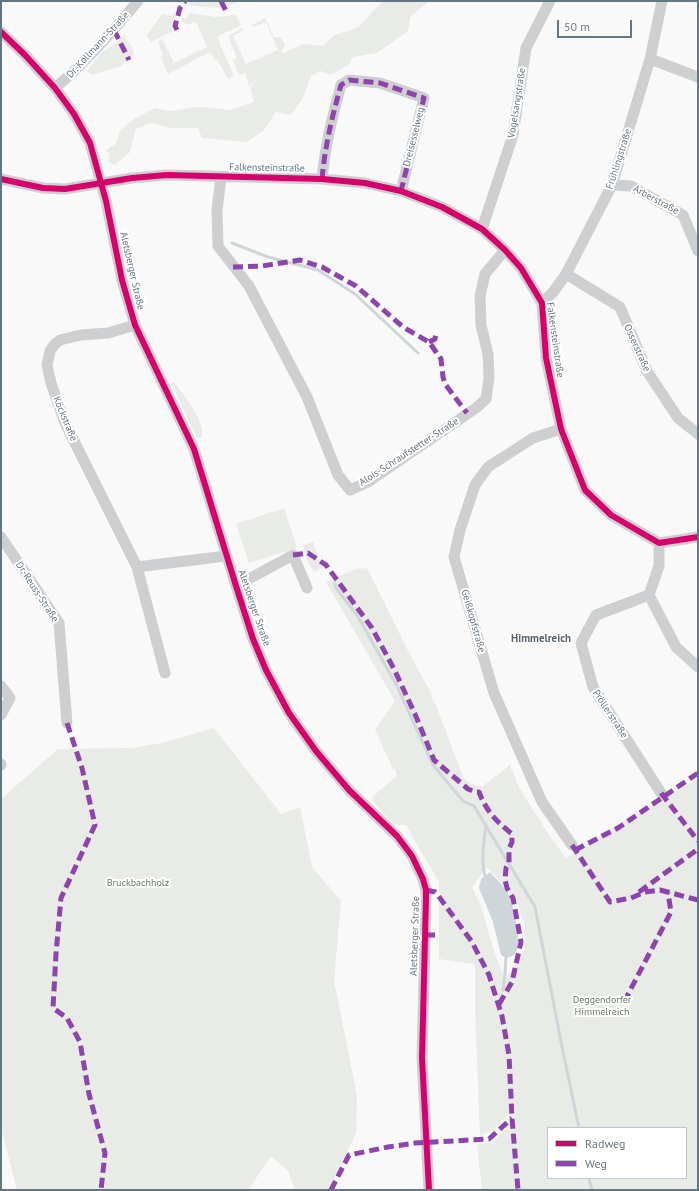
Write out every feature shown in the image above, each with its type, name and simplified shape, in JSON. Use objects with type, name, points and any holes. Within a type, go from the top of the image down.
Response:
[{"type":"street","name":"Dr.-Kollmann-Straße","points":[[55,88],[76,71],[114,30],[138,1]]},
{"type":"street","name":"Vogelsangstraße","points":[[482,229],[513,135],[526,48],[550,1]]},
{"type":"street","name":"Frühlingstraße","points":[[542,303],[554,291],[566,274],[612,184],[650,59],[662,1]]},
{"type":"street","name":"Aletsberger Straße","points":[[1,32],[25,55],[55,88],[74,114],[90,143],[102,183],[122,280],[135,325],[194,449],[253,639],[266,670],[290,713],[316,751],[349,790],[397,836],[412,856],[423,879],[426,890],[426,898],[422,1058],[429,1190]]},
{"type":"street","points":[[650,59],[698,77]]},
{"type":"street","name":"Dreisesselweg","points":[[322,179],[324,152],[332,116],[342,85],[349,80],[380,83],[424,98],[401,191]]},
{"type":"street","name":"Falkensteinstraße","points":[[1,179],[43,188],[65,188],[167,174],[221,177],[322,179],[365,183],[401,191],[442,207],[482,229],[505,250],[521,268],[542,303],[546,358],[561,429],[585,490],[611,515],[659,543]]},
{"type":"street","name":"Alois-Schraufstetter-Straße","points":[[221,177],[218,210],[218,246],[249,286],[308,397],[338,475],[350,490],[368,482],[476,408],[486,399],[489,378],[488,354],[481,324],[480,296],[485,274],[505,250]]},
{"type":"street","name":"Arberstraße","points":[[612,184],[631,186],[683,215],[698,251]]},
{"type":"street","name":"Osserstraße","points":[[566,274],[620,307],[647,371],[678,418],[698,434]]},
{"type":"street","name":"Köckstraße","points":[[135,325],[108,333],[81,334],[60,340],[50,351],[47,365],[53,390],[65,423],[137,567],[165,673]]},
{"type":"street","name":"Geißkopfstraße","points":[[561,429],[533,438],[488,468],[475,485],[460,530],[454,557],[494,693],[542,802],[572,845]]},
{"type":"street","name":"Dr.-Reuss-Straße","points":[[1,537],[59,622],[67,723]]},
{"type":"street","points":[[698,537],[659,543],[659,566],[649,595],[676,647],[698,667]]},
{"type":"street","points":[[236,586],[293,555],[307,588]]},
{"type":"street","points":[[137,567],[226,556]]},
{"type":"street","name":"Pröllerstraße","points":[[649,595],[596,615],[581,643],[592,687],[661,793]]},
{"type":"street","points":[[1,686],[10,698],[1,715]]},
{"type":"green space","points":[[169,1],[238,1],[230,5],[213,8]]},
{"type":"green space","points":[[383,1],[430,1],[411,16],[408,31],[377,53],[353,57],[349,65],[330,75],[321,71],[311,76],[303,98],[291,115],[276,112],[264,130],[247,142],[202,138],[198,128],[170,128],[151,123],[136,129],[130,152],[115,165],[108,161],[110,154],[106,150],[116,144],[120,130],[134,119],[155,108],[170,111],[199,107],[231,110],[254,102],[250,87],[261,76],[249,86],[245,73],[239,75],[233,60],[237,58],[228,36],[242,28],[244,30],[233,36],[246,64],[278,50],[267,24],[264,23],[253,27],[252,25],[265,18],[274,37],[281,37],[285,45],[281,54],[304,44],[323,46],[333,36],[358,27]]},
{"type":"green space","points":[[174,11],[171,26],[173,31],[151,42],[147,35],[162,14],[172,16]]},
{"type":"green space","points":[[189,13],[216,17],[236,15],[241,25],[217,37],[234,76],[228,79],[217,59],[215,60],[210,52],[168,74],[161,58],[163,56],[158,42],[162,39],[174,63],[207,47],[196,22],[188,24],[182,23],[182,18],[187,19]]},
{"type":"green space","points":[[125,35],[125,38],[131,45],[134,54],[121,66],[92,75],[87,71],[101,53]]},
{"type":"green space","points":[[171,383],[175,383],[193,408],[200,422],[202,437],[199,438],[196,436]]},
{"type":"green space","points":[[284,508],[297,548],[249,563],[236,524]]},
{"type":"green space","points":[[313,542],[322,568],[314,572],[306,558],[303,545]]},
{"type":"green space","name":"Deggendorfer Himmelreich","points":[[367,568],[409,653],[431,693],[433,702],[435,703],[464,779],[475,786],[483,786],[510,765],[520,789],[551,838],[566,858],[616,826],[698,778],[698,1190],[482,1190],[477,1145],[493,1142],[504,1130],[515,1129],[515,1107],[493,1130],[480,1136],[475,1008],[475,964],[439,959],[439,882],[406,825],[393,825],[371,798],[397,776],[395,769],[393,769],[375,730],[395,701],[326,582],[356,569]],"holes":[[[487,867],[500,881],[518,905],[524,925],[525,949],[505,980],[495,954],[480,903],[472,887]]]},
{"type":"green space","name":"Bruckbachholz","points":[[214,728],[281,814],[300,807],[312,867],[341,901],[334,980],[357,1096],[356,1133],[329,1190],[295,1190],[288,1171],[271,1156],[248,1190],[17,1190],[1,1128],[1,799],[58,749],[132,748],[162,743]]},
{"type":"shaded area","points":[[490,872],[510,897],[515,917],[518,934],[518,948],[514,955],[506,958],[501,955],[493,922],[479,888],[481,879]]},
{"type":"waterway","points":[[232,243],[268,257],[318,270],[355,294],[418,353]]},
{"type":"waterway","points":[[335,583],[336,588],[357,615],[397,686],[433,765],[463,801],[474,806],[535,907],[579,1127]]},
{"type":"waterway","points":[[486,825],[483,859],[486,879]]},
{"type":"waterway","points":[[503,990],[506,954]]},
{"type":"waterway","points":[[589,1179],[592,1190]]},
{"type":"marked path","points":[[177,30],[175,26],[180,8],[185,1]]},
{"type":"marked path","points":[[221,1],[226,11]]},
{"type":"marked path","points":[[114,30],[129,60]]},
{"type":"marked path","points":[[322,179],[329,132],[341,85],[349,80],[380,83],[424,98],[401,191]]},
{"type":"marked path","points":[[233,267],[262,266],[300,260],[322,267],[356,286],[403,327],[429,342],[441,359],[445,384],[467,413]]},
{"type":"marked path","points":[[429,342],[435,339],[436,333]]},
{"type":"marked path","points":[[293,555],[308,553],[326,565],[372,628],[394,669],[434,760],[468,789],[479,792],[492,815],[512,834],[512,842],[509,849],[509,863],[506,868],[505,880],[507,888],[513,898],[521,942],[512,982],[498,1006]]},
{"type":"marked path","points":[[67,723],[82,768],[95,825],[61,898],[53,1008],[67,1018],[80,1042],[89,1094],[105,1153],[101,1190]]},
{"type":"marked path","points":[[575,850],[618,828],[698,773]]},
{"type":"marked path","points":[[661,793],[698,841]]},
{"type":"marked path","points":[[572,845],[610,902],[631,898],[645,892],[660,890],[698,900]]},
{"type":"marked path","points":[[639,892],[698,849]]},
{"type":"marked path","points":[[426,890],[437,894],[472,942],[489,975],[502,1016],[509,1055],[518,1190]]},
{"type":"marked path","points":[[624,1002],[671,912],[668,893]]},
{"type":"marked path","points":[[425,935],[437,935]]},
{"type":"marked path","points":[[331,1190],[349,1155],[415,1143],[489,1139],[512,1118]]},
{"type":"cycle path","points":[[1,32],[25,55],[55,88],[74,114],[90,143],[106,201],[122,280],[135,325],[194,449],[253,639],[266,670],[289,713],[316,751],[349,790],[397,836],[412,856],[423,879],[426,890],[426,898],[422,1058],[429,1190]]},
{"type":"cycle path","points":[[1,179],[43,188],[65,189],[132,178],[167,175],[322,179],[365,183],[401,191],[442,207],[482,229],[505,250],[521,268],[542,303],[546,358],[561,429],[585,490],[611,515],[659,543],[698,537]]},
{"type":"district","name":"Himmelreich","points":[[541,639]]}]
